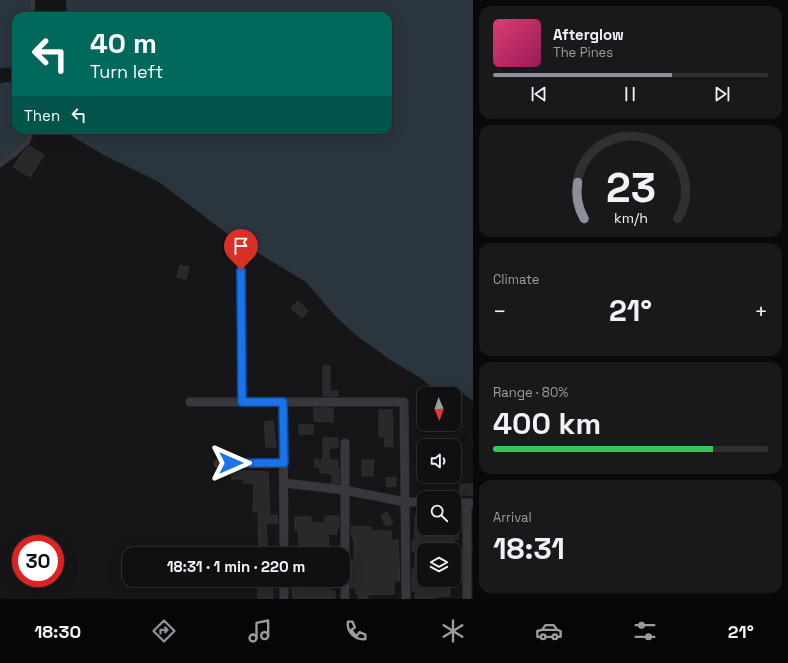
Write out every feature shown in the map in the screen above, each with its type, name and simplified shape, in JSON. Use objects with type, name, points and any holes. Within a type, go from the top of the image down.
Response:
[{"type":"street","points":[[241,270],[242,402]]},
{"type":"street","points":[[190,402],[404,402],[406,599]]},
{"type":"street","points":[[283,402],[284,547]]},
{"type":"street","points":[[345,443],[345,599]]},
{"type":"street","points":[[218,464],[284,463]]},
{"type":"street","points":[[284,483],[344,490],[405,502],[417,502]]},
{"type":"street","points":[[467,599],[470,503]]},
{"type":"street","points":[[284,587],[284,599]]},
{"type":"lane","points":[[32,12],[33,0]]},
{"type":"lane","points":[[0,165],[27,143],[31,134]]},
{"type":"shaded area","points":[[0,0],[33,0],[32,12],[12,12],[12,67],[0,68]]},
{"type":"shaded area","points":[[66,0],[473,0],[473,401],[461,392],[461,387],[455,387],[452,385],[450,387],[432,387],[419,377],[392,361],[357,336],[335,316],[306,282],[230,236],[159,182],[104,155],[70,135],[392,134],[392,12],[67,12]]},
{"type":"shaded area","points":[[12,82],[12,134],[31,134],[27,143],[0,165],[0,83]]},
{"type":"building","points":[[29,146],[44,155],[30,177],[13,167]]},
{"type":"building","points":[[180,265],[189,267],[186,279],[177,277]]},
{"type":"building","points":[[298,301],[308,311],[302,318],[291,308]]},
{"type":"building","points":[[323,366],[330,366],[330,391],[338,391],[338,396],[323,396]]},
{"type":"building","points":[[314,408],[333,408],[333,422],[314,421]]},
{"type":"building","points":[[379,410],[392,410],[393,446],[385,447],[384,436],[379,437]]},
{"type":"building","points":[[273,421],[276,447],[266,447],[264,422]]},
{"type":"building","points":[[299,424],[313,425],[313,434],[299,434]]},
{"type":"building","points":[[323,438],[338,438],[338,448],[329,448],[329,460],[338,460],[337,468],[339,468],[339,483],[332,483],[332,474],[320,472],[320,468],[314,466],[315,459],[322,461],[324,448]]},
{"type":"building","points":[[362,460],[374,460],[373,476],[362,476]]},
{"type":"building","points":[[231,470],[268,472],[270,516],[277,515],[278,523],[266,524],[268,547],[259,547],[258,512],[253,512],[254,483],[244,483],[244,479],[232,479]]},
{"type":"building","points":[[396,477],[396,486],[387,487],[386,478]]},
{"type":"building","points":[[460,484],[473,484],[473,495],[461,495]]},
{"type":"building","points":[[387,512],[393,523],[386,526],[381,516]]},
{"type":"building","points":[[415,515],[417,515],[417,535],[458,535],[458,539],[454,539],[454,543],[417,543],[417,587],[449,587],[450,596],[434,597],[434,599],[415,599],[416,591],[412,591],[412,568],[415,568],[415,551],[412,551],[412,540],[415,540]]},
{"type":"building","points":[[325,516],[339,516],[339,527],[337,527],[337,534],[328,534],[329,547],[299,547],[298,530],[295,530],[295,517],[311,517],[311,523],[325,523]]},
{"type":"building","points":[[351,527],[371,527],[371,531],[391,531],[391,540],[398,540],[400,581],[394,581],[394,594],[367,595],[368,599],[358,599],[356,588],[351,588],[351,562],[354,562],[354,538],[352,538]]},
{"type":"building","points":[[258,587],[272,587],[273,599],[258,599]]},
{"type":"building","points":[[330,587],[330,591],[335,591],[335,599],[293,599],[292,588]]},
{"type":"route","points":[[231,463],[284,463],[283,402],[242,402],[241,270]]}]
